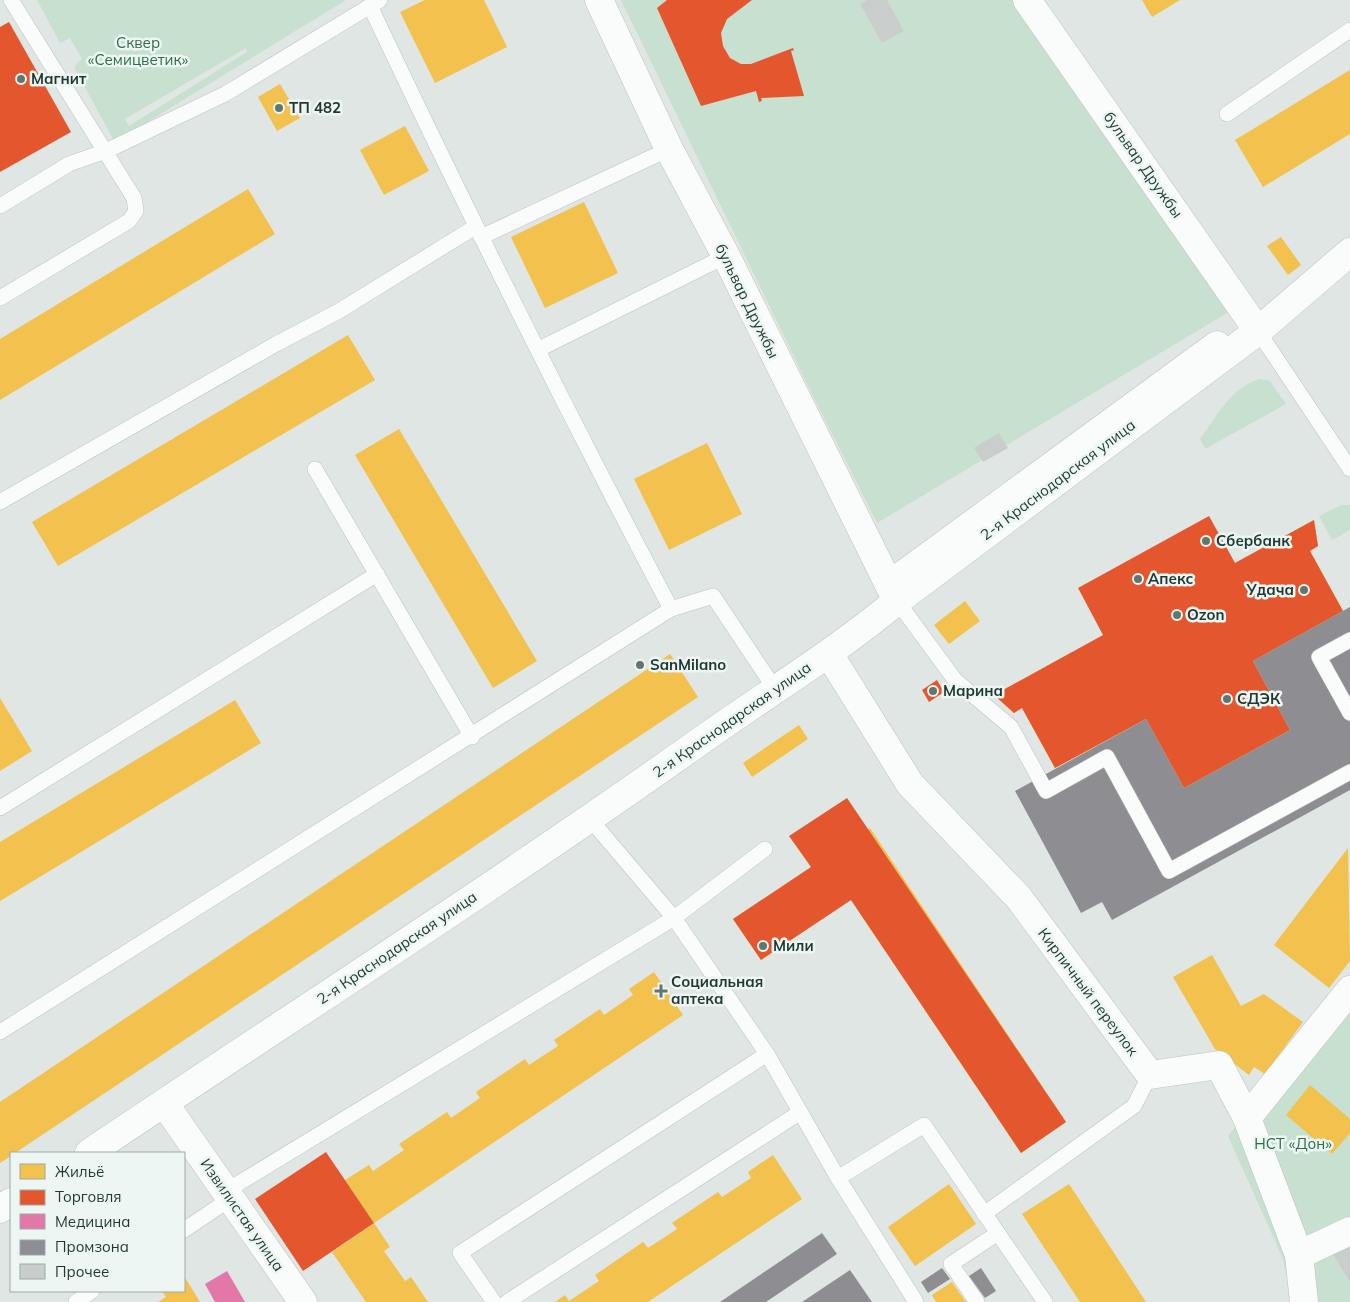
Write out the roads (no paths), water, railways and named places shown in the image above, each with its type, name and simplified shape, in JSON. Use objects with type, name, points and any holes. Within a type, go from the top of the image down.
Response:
[{"type":"street","name":"бульвар Дружбы","points":[[599,0],[669,149],[726,256],[893,593]]},
{"type":"street","name":"бульвар Дружбы","points":[[1027,0],[1254,325]]},
{"type":"street","name":"2-я Краснодарская улица","points":[[90,1152],[590,819],[775,689],[858,634],[893,593],[1350,252]]},
{"type":"street","name":"Кирпичный переулок","points":[[829,654],[910,784],[1019,898],[1150,1075]]},
{"type":"street","points":[[1247,1118],[1350,990]]},
{"type":"street","points":[[1150,1075],[1219,1065],[1247,1118],[1299,1255],[1304,1302]]},
{"type":"street","name":"Извилистая улица","points":[[164,1103],[303,1302]]},
{"type":"street","points":[[1299,1255],[1350,1231]]},
{"type":"lane","points":[[0,298],[129,221],[136,211],[134,198],[11,0]]},
{"type":"lane","points":[[0,206],[70,164],[106,151],[225,94],[375,3],[478,232],[539,349],[601,477],[671,609]]},
{"type":"lane","points":[[1227,114],[1350,30]]},
{"type":"lane","points":[[0,502],[276,344],[339,311],[478,232],[669,149]]},
{"type":"lane","points":[[539,349],[726,256]]},
{"type":"lane","points":[[1254,325],[1350,469]]},
{"type":"lane","points":[[315,469],[472,736]]},
{"type":"lane","points":[[0,808],[377,574]]},
{"type":"lane","points":[[893,593],[955,680],[1011,727],[1046,791],[1107,757],[1169,871],[1350,772]]},
{"type":"lane","points":[[0,1032],[671,609],[713,596],[775,689]]},
{"type":"lane","points":[[1350,640],[1319,657],[1350,713]]},
{"type":"lane","points":[[590,819],[674,918],[767,1054],[838,1178],[916,1302]]},
{"type":"lane","points":[[185,1229],[228,1195],[674,918],[765,849]]},
{"type":"lane","points":[[494,1302],[460,1253],[767,1054]]},
{"type":"lane","points":[[984,1214],[1134,1106],[1150,1075]]},
{"type":"lane","points":[[507,1302],[799,1112]]},
{"type":"lane","points":[[838,1178],[924,1125],[1045,1302]]},
{"type":"lane","points":[[977,1302],[951,1264],[998,1232]]},
{"type":"lane","points":[[76,1302],[91,1292]]},
{"type":"place","name":"Магнит","points":[[21,79]]},
{"type":"place","name":"ТП 482","points":[[279,108]]},
{"type":"place","name":"Сбербанк","points":[[1206,541]]},
{"type":"place","name":"Апекс","points":[[1138,579]]},
{"type":"place","name":"Удача","points":[[1304,590]]},
{"type":"place","name":"Ozon","points":[[1177,615]]},
{"type":"place","name":"SanMilano","points":[[640,665]]},
{"type":"place","name":"Марина","points":[[933,691]]},
{"type":"place","name":"СДЭК","points":[[1227,699]]},
{"type":"place","name":"Мили","points":[[763,946]]},
{"type":"place","name":"Социальная аптека","points":[[661,991]]},
{"type":"park label","name":"Сквер «Семицветик»","points":[[138,52]]},
{"type":"park label","name":"НСТ «Дон»","points":[[1293,1144]]}]
